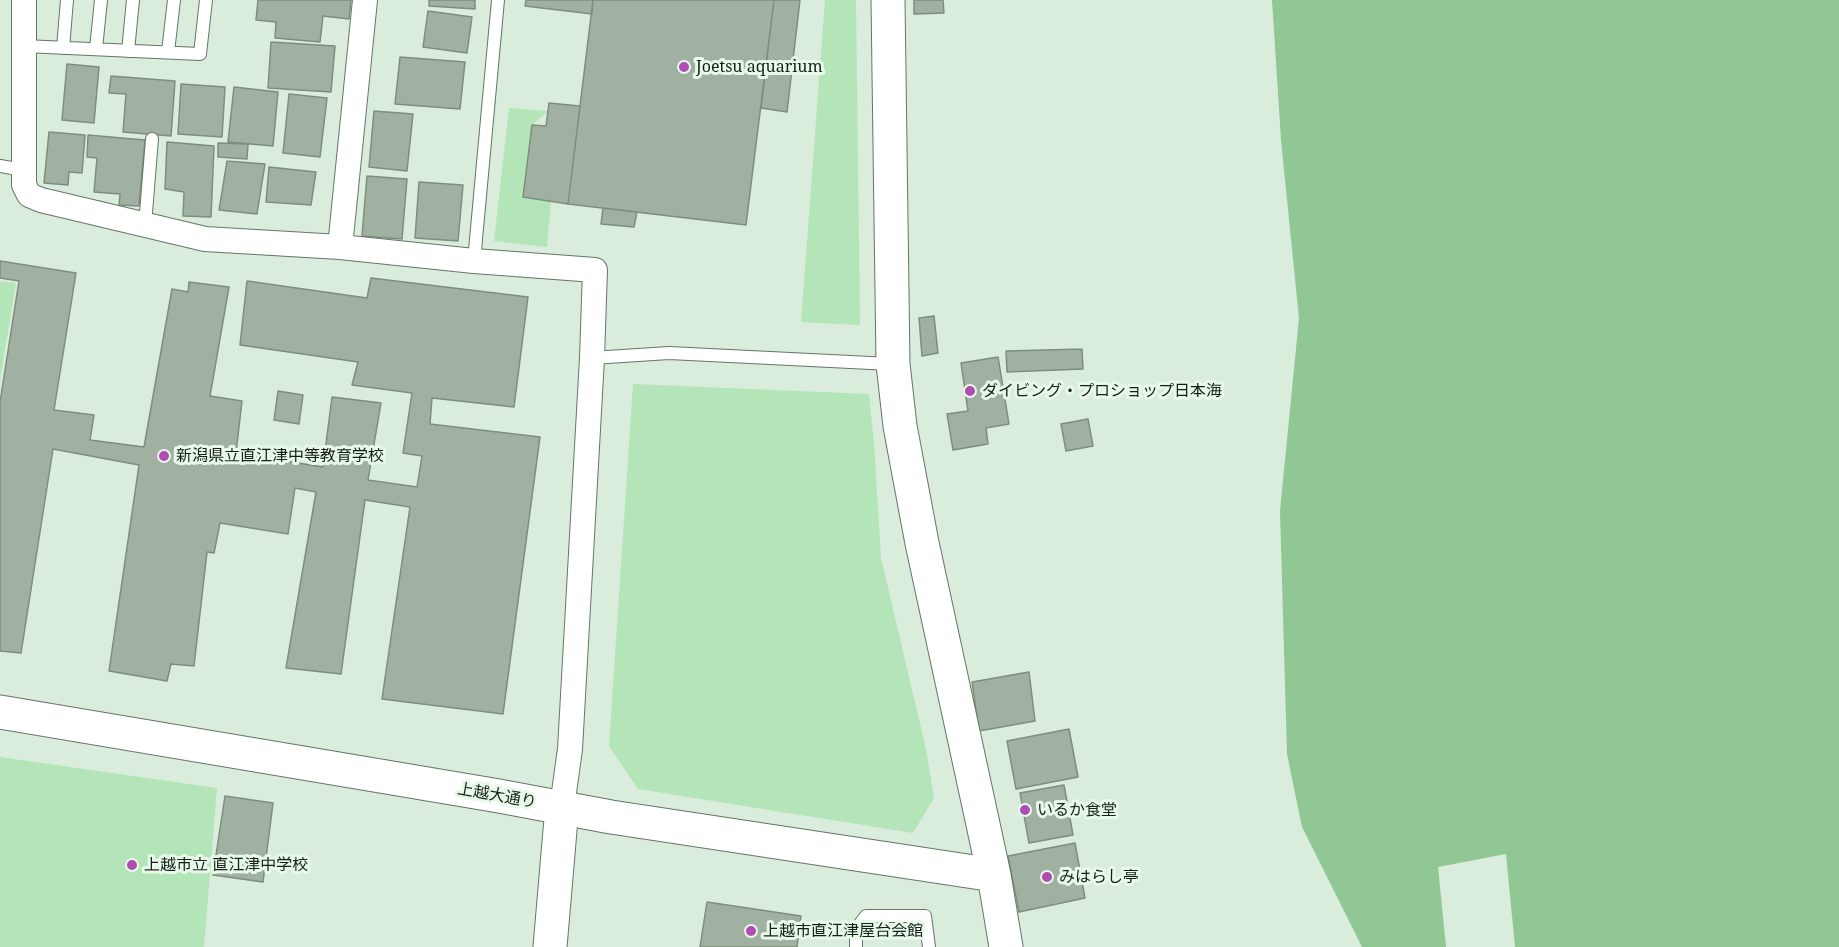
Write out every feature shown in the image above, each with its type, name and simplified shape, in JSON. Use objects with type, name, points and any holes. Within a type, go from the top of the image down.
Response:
[{"type":"street","points":[[24,0],[24,46],[12,168],[29,195],[40,201],[205,238],[595,270],[570,749],[562,807],[550,947]]},
{"type":"street","points":[[340,248],[365,0]]},
{"type":"street","points":[[888,0],[893,364],[900,426],[922,543],[994,875],[1006,947]]},
{"type":"street","name":"上越大通り","points":[[0,712],[610,817],[994,875]]},
{"type":"lane","points":[[63,48],[67,0]]},
{"type":"lane","points":[[96,50],[101,0]]},
{"type":"lane","points":[[128,51],[134,0]]},
{"type":"lane","points":[[168,52],[174,0]]},
{"type":"lane","points":[[24,46],[200,54],[206,0]]},
{"type":"lane","points":[[474,261],[498,0]]},
{"type":"lane","points":[[145,225],[152,139]]},
{"type":"lane","points":[[592,358],[669,353],[893,364]]},
{"type":"lane","points":[[856,947],[856,929],[866,916],[926,916],[928,947]]},
{"type":"shaded area","points":[[825,0],[856,0],[860,325],[801,322]]},
{"type":"shaded area","points":[[1272,0],[1839,0],[1839,947],[1362,947],[1302,827],[1287,754],[1280,511],[1299,318],[1281,140]]},
{"type":"shaded area","points":[[509,108],[548,111],[532,125],[523,196],[551,201],[547,247],[494,241]]},
{"type":"shaded area","points":[[0,281],[16,283],[0,381]]},
{"type":"shaded area","points":[[633,384],[869,394],[881,558],[926,749],[934,798],[913,833],[638,789],[609,746]]},
{"type":"shaded area","name":"上越市立 直江津中学校","points":[[0,757],[217,788],[204,947],[0,947]]},
{"type":"pier","points":[[1506,854],[1515,947],[1446,947],[1438,867]]},
{"type":"building","points":[[258,0],[351,0],[349,19],[323,16],[320,42],[275,38],[276,22],[256,20]]},
{"type":"building","points":[[429,0],[475,0],[475,9],[429,6]]},
{"type":"building","points":[[526,0],[593,0],[592,14],[525,6]]},
{"type":"building","points":[[593,0],[774,0],[746,225],[568,204]]},
{"type":"building","points":[[774,0],[800,0],[787,112],[761,108]]},
{"type":"building","points":[[914,0],[943,0],[944,13],[914,14]]},
{"type":"building","points":[[428,11],[472,17],[467,53],[423,47]]},
{"type":"building","points":[[271,42],[335,46],[331,92],[268,88]]},
{"type":"building","points":[[400,57],[465,62],[460,109],[395,104]]},
{"type":"building","points":[[67,64],[99,67],[94,123],[62,120]]},
{"type":"building","points":[[111,76],[175,81],[171,136],[123,132],[126,94],[109,93]]},
{"type":"building","points":[[181,84],[225,87],[222,137],[178,134]]},
{"type":"building","points":[[234,87],[278,92],[273,146],[228,142]]},
{"type":"building","points":[[289,94],[327,98],[320,157],[283,153]]},
{"type":"building","points":[[549,103],[580,106],[568,204],[523,197],[532,125],[546,126]]},
{"type":"building","points":[[374,111],[413,114],[407,171],[369,167]]},
{"type":"building","points":[[49,132],[85,135],[82,173],[69,172],[68,185],[44,183]]},
{"type":"building","points":[[88,135],[145,140],[139,206],[119,205],[120,194],[94,192],[97,158],[87,157]]},
{"type":"building","points":[[167,142],[214,146],[211,217],[183,216],[184,192],[165,189]]},
{"type":"building","points":[[218,143],[248,144],[247,159],[218,157]]},
{"type":"building","points":[[227,161],[265,164],[257,214],[219,210]]},
{"type":"building","points":[[269,167],[316,172],[311,205],[266,202]]},
{"type":"building","points":[[367,176],[407,179],[402,239],[362,236]]},
{"type":"building","points":[[419,182],[463,185],[458,241],[415,238]]},
{"type":"building","points":[[603,208],[637,212],[634,227],[601,224]]},
{"type":"building","points":[[0,261],[76,273],[54,410],[94,415],[90,440],[144,447],[172,289],[188,292],[189,282],[229,287],[210,396],[242,401],[236,453],[323,467],[332,397],[381,403],[368,480],[417,487],[422,456],[403,453],[412,393],[352,385],[358,362],[240,345],[247,281],[367,298],[371,278],[528,297],[514,407],[432,398],[430,424],[540,437],[503,714],[382,699],[410,507],[365,500],[341,674],[286,668],[316,492],[295,488],[288,534],[220,523],[214,553],[207,552],[194,666],[171,664],[167,681],[109,671],[139,465],[53,449],[21,653],[0,651],[0,402],[19,281],[0,278]]},
{"type":"building","points":[[934,316],[938,353],[922,356],[919,318]]},
{"type":"building","points":[[1082,349],[1083,369],[1007,372],[1006,351]]},
{"type":"building","points":[[998,357],[1009,424],[986,428],[988,444],[953,450],[947,414],[968,411],[961,363]]},
{"type":"building","points":[[278,391],[303,395],[299,424],[274,420]]},
{"type":"building","points":[[1088,419],[1093,446],[1066,451],[1061,424]]},
{"type":"building","points":[[1029,672],[1035,721],[979,731],[972,682]]},
{"type":"building","points":[[1069,729],[1078,777],[1016,789],[1007,741]]},
{"type":"building","points":[[1064,785],[1073,835],[1029,843],[1020,793]]},
{"type":"building","points":[[225,796],[273,803],[263,882],[213,875]]},
{"type":"building","name":"みはらし亭","points":[[1075,843],[1085,898],[1019,912],[1008,856]]},
{"type":"building","name":"上越市直江津屋台会館","points":[[707,902],[801,916],[797,947],[700,947]]},
{"type":"place","name":"Joetsu aquarium","points":[[684,67]]},
{"type":"place","name":"ダイビング・プロショップ日本海","points":[[970,391]]},
{"type":"place","name":"新潟県立直江津中等教育学校","points":[[164,456]]},
{"type":"place","name":"いるか食堂","points":[[1025,810]]},
{"type":"place","name":"上越市立 直江津中学校","points":[[132,865]]},
{"type":"place","name":"みはらし亭","points":[[1047,877]]},
{"type":"place","name":"上越市直江津屋台会館","points":[[751,931]]}]
